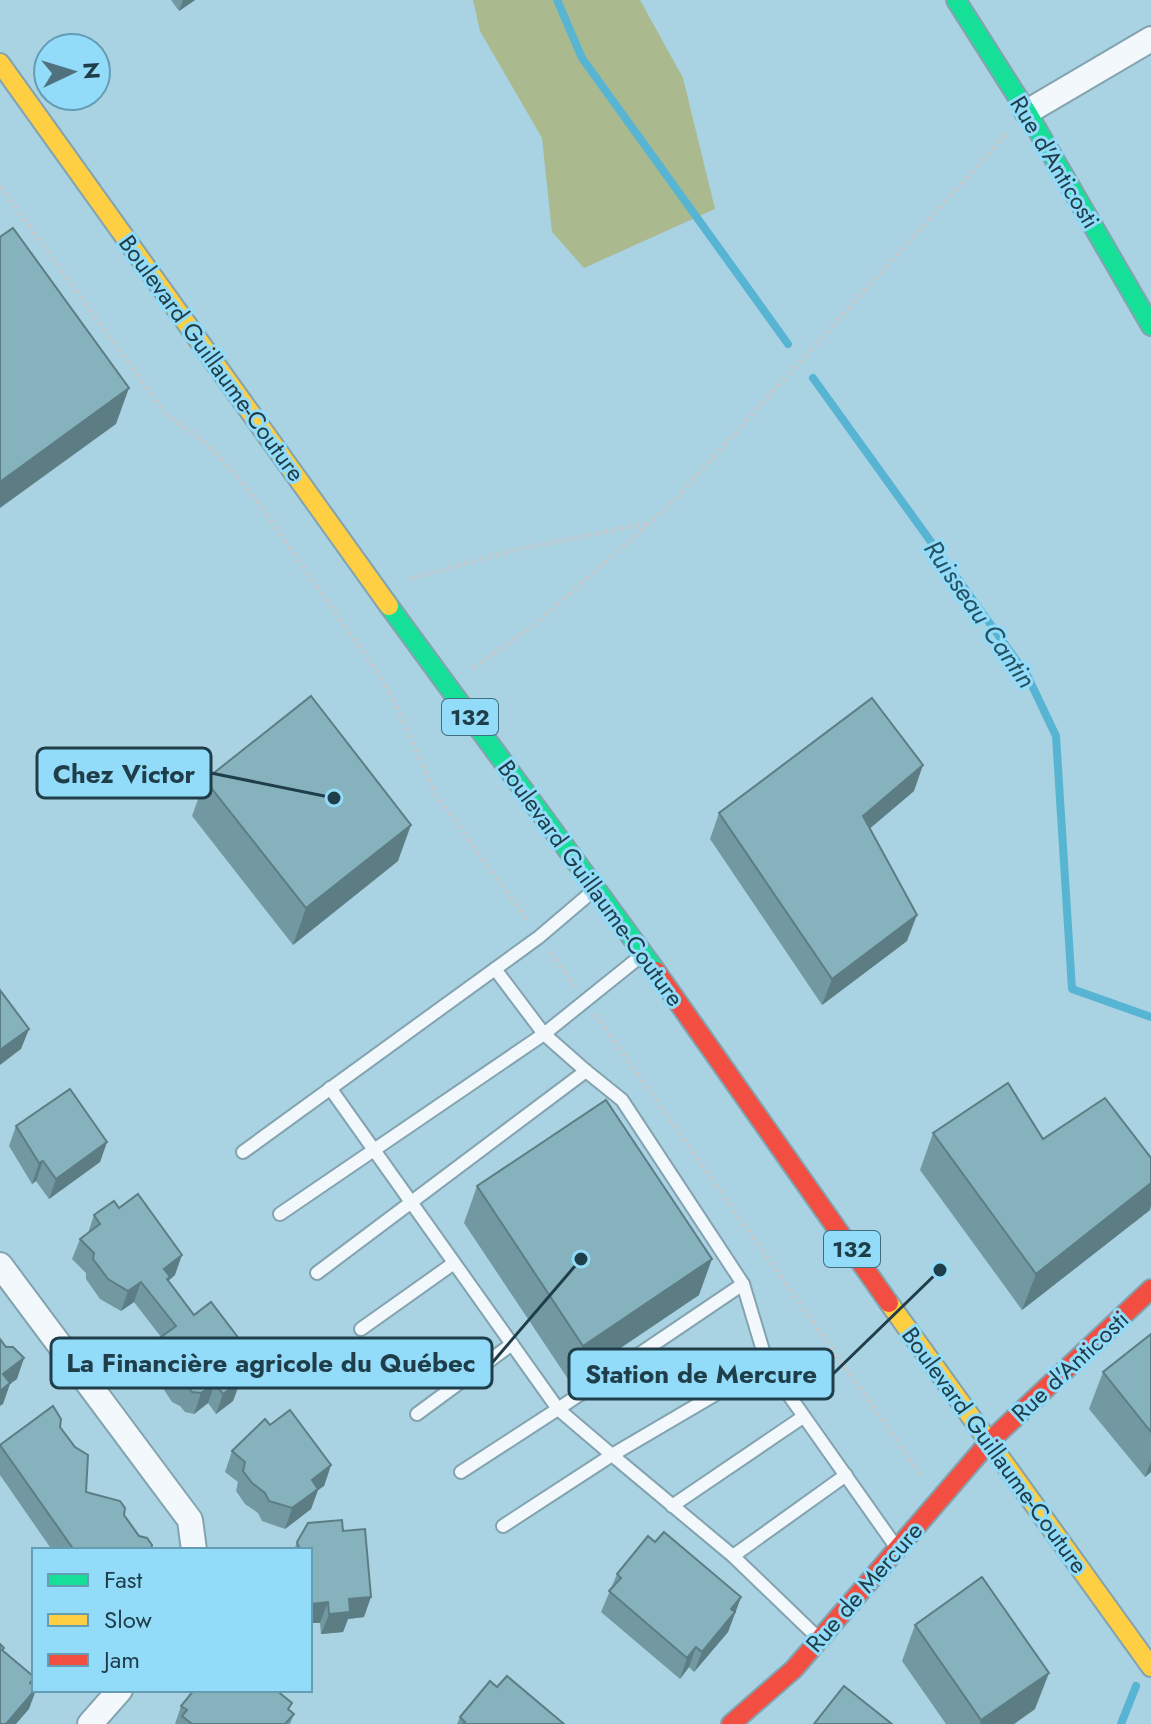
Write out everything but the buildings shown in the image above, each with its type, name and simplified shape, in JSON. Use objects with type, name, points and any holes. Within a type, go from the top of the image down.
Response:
[{"type":"main road","name":"Rue d'Anticosti","points":[[956,0],[1027,112],[1151,326]]},
{"type":"main road","name":"Boulevard Guillaume-Couture","points":[[0,63],[447,686],[717,1055],[889,1303],[1151,1667]]},
{"type":"main road","name":"Rue d'Anticosti","points":[[989,1442],[1151,1289]]},
{"type":"main road","name":"Rue de Mercure","points":[[731,1724],[794,1669],[989,1442]]},
{"type":"street","points":[[1027,112],[1151,39]]},
{"type":"street","points":[[0,1265],[190,1520],[194,1548]]},
{"type":"street","points":[[90,1724],[118,1692]]},
{"type":"lane","points":[[243,1152],[539,937],[596,889]]},
{"type":"lane","points":[[280,1214],[544,1034],[644,954]]},
{"type":"lane","points":[[495,969],[544,1034],[622,1100],[743,1284],[767,1364],[897,1549]]},
{"type":"lane","points":[[317,1273],[586,1071]]},
{"type":"lane","points":[[330,1088],[558,1409],[733,1556],[818,1638]]},
{"type":"lane","points":[[361,1329],[454,1263]]},
{"type":"lane","points":[[461,1472],[743,1284]]},
{"type":"lane","points":[[417,1414],[512,1344]]},
{"type":"lane","points":[[503,1526],[612,1455],[767,1364]]},
{"type":"lane","points":[[672,1506],[803,1417]]},
{"type":"lane","points":[[733,1556],[846,1475]]},
{"type":"path","points":[[447,686],[534,625],[669,506],[1027,112]]},
{"type":"path","name":"Boulevard Guillaume-Couture","points":[[0,186],[167,416],[192,431],[215,451],[232,468],[262,509],[379,675],[436,795],[939,1500]]},
{"type":"path","points":[[383,597],[413,576],[510,551],[650,523]]},
{"type":"green space","points":[[473,0],[640,0],[683,78],[715,209],[584,268],[552,232],[542,138],[480,31]]},
{"type":"waterway","name":"Ruisseau Cantin","points":[[557,0],[582,58],[788,344]]},
{"type":"waterway","name":"Ruisseau Cantin","points":[[813,378],[1027,675],[1056,736],[1072,989],[1151,1017]]},
{"type":"waterway","name":"Ruisseau Cantin","points":[[1121,1724],[1136,1686]]},
{"type":"traffic: fast","points":[[956,0],[1027,112],[1151,326]]},
{"type":"traffic: fast","points":[[389,606],[656,971]]},
{"type":"traffic: slow","points":[[0,63],[389,606]]},
{"type":"traffic: slow","points":[[889,1303],[1151,1667]]},
{"type":"traffic: jam","points":[[656,971],[889,1303]]},
{"type":"traffic: jam","points":[[731,1724],[794,1669],[989,1442],[1151,1289]]},
{"type":"place","name":"Chez Victor","points":[[334,798]]},
{"type":"place","name":"La Financière agricole du Québec","points":[[581,1259]]},
{"type":"place","name":"Station de Mercure","points":[[940,1270]]}]
